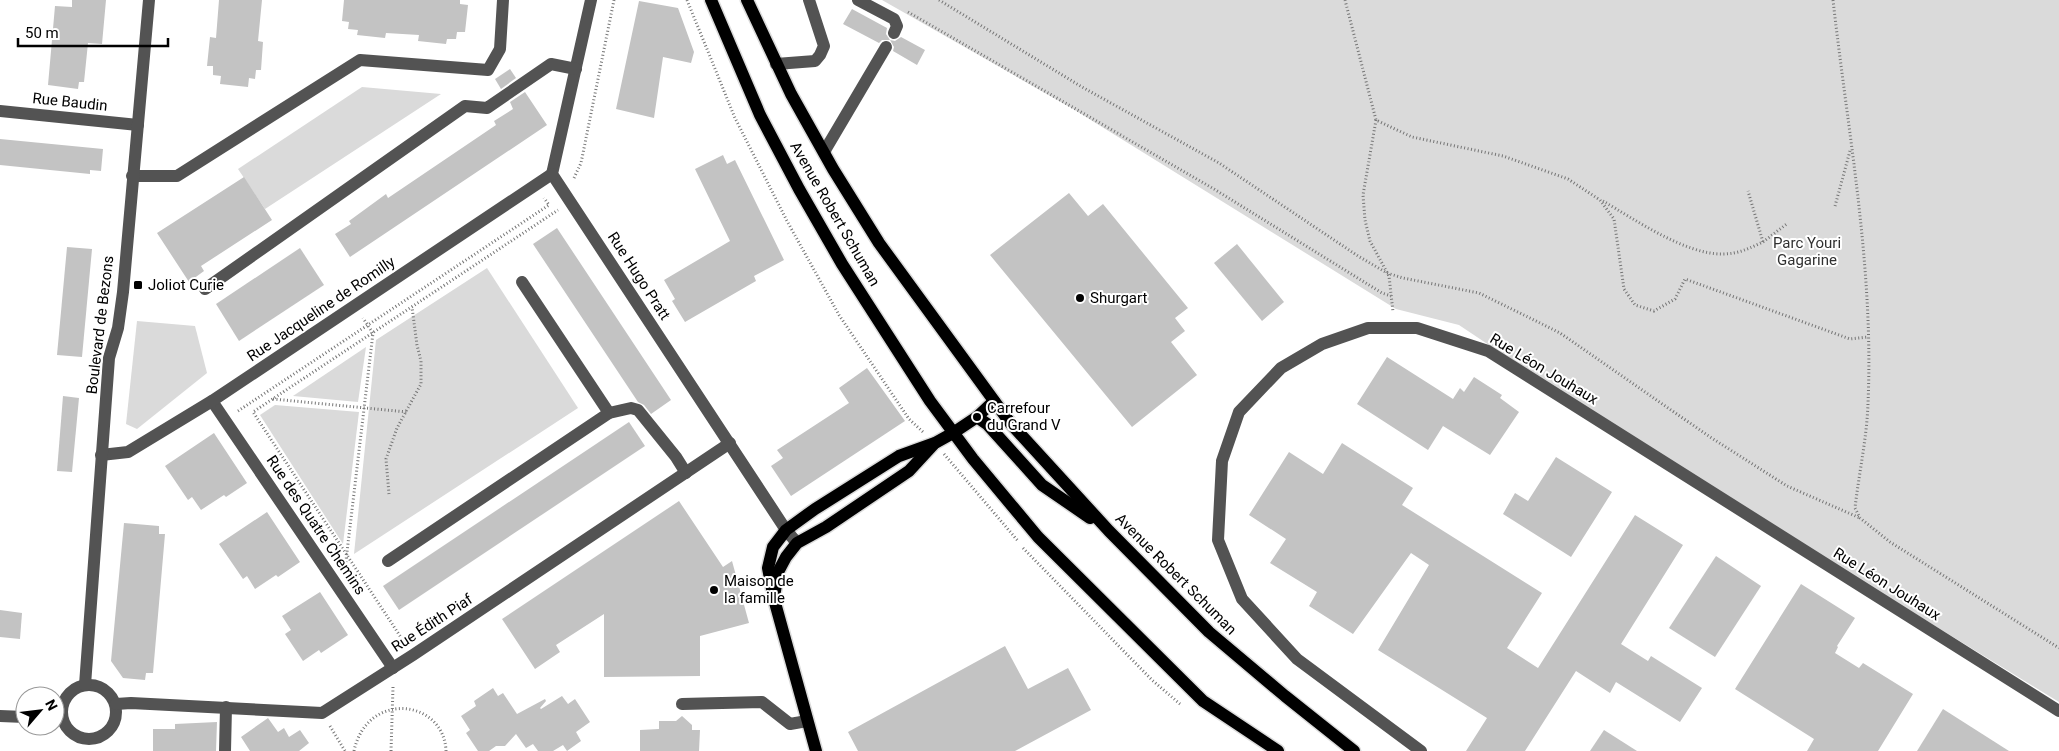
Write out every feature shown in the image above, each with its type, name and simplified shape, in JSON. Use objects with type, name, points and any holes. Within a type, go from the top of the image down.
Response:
[{"type":"main road","name":"Avenue Robert Schuman","points":[[711,0],[760,115],[799,189],[848,272],[930,401],[953,433],[1038,537],[1119,620],[1203,701],[1278,751]]},
{"type":"main road","name":"Avenue Robert Schuman","points":[[746,0],[791,94],[879,243],[1011,424],[1109,532],[1209,632],[1354,751]]},
{"type":"main road","points":[[816,751],[774,599],[768,568],[772,547],[786,530],[899,456],[934,443],[953,433],[977,417],[994,401]]},
{"type":"main road","points":[[977,417],[987,424],[1042,485],[1109,532]]},
{"type":"main road","points":[[774,599],[778,572],[786,557],[797,543],[826,527],[909,471],[934,443]]},
{"type":"street","name":"Boulevard de Bezons","points":[[85,685],[109,358],[118,328],[123,292],[149,0]]},
{"type":"street","points":[[132,176],[177,176],[360,60],[488,70],[500,49],[503,0]]},
{"type":"street","points":[[552,174],[591,0]]},
{"type":"street","points":[[776,64],[815,61],[823,50],[824,46],[809,0]]},
{"type":"street","points":[[858,0],[894,19],[897,26],[894,33]]},
{"type":"street","points":[[824,152],[886,47]]},
{"type":"street","points":[[204,289],[465,106],[487,108],[551,64],[576,68]]},
{"type":"street","name":"Rue Baudin","points":[[0,111],[138,125]]},
{"type":"street","name":"Rue Hugo Pratt","points":[[552,174],[786,530],[797,543]]},
{"type":"street","name":"Rue Jacqueline de Romilly","points":[[102,455],[128,452],[212,401],[552,174]]},
{"type":"street","points":[[522,282],[609,413]]},
{"type":"street","name":"Rue Léon Jouhaux","points":[[1421,751],[1297,659],[1242,599],[1218,540],[1222,462],[1239,412],[1282,368],[1322,344],[1368,328],[1417,328],[1488,351],[2059,711]]},
{"type":"street","name":"Rue des Quatre Chemins","points":[[212,401],[393,668]]},
{"type":"street","points":[[388,561],[609,413],[630,408],[638,410],[676,457],[686,473]]},
{"type":"street","name":"Rue Édith Piaf","points":[[322,713],[413,655],[730,443]]},
{"type":"street","points":[[65,699],[77,687],[93,685],[107,691],[116,704],[115,722],[110,730],[85,745],[65,726]]},
{"type":"street","points":[[682,704],[762,702],[790,724],[807,721]]},
{"type":"street","points":[[116,704],[226,707],[322,713]]},
{"type":"street","points":[[225,751],[226,707]]},
{"type":"street","points":[[0,716],[15,717]]},
{"type":"path","points":[[413,655],[253,412],[412,307],[568,198],[582,163],[614,0]]},
{"type":"path","points":[[939,0],[1082,87],[1219,163],[1358,256],[1388,273],[1403,278],[1479,293],[1560,333],[1710,438],[1787,486],[1860,518],[1890,542],[2059,648]]},
{"type":"path","points":[[1345,0],[1376,120],[1364,195],[1365,220],[1370,241],[1388,273],[1395,328]]},
{"type":"path","points":[[1833,0],[1862,230],[1868,304],[1868,403],[1855,508],[1860,518]]},
{"type":"path","points":[[905,10],[1206,185],[1382,293],[1391,296]]},
{"type":"path","points":[[1376,120],[1412,138],[1503,156],[1568,179],[1600,200],[1660,234],[1696,249],[1721,254],[1736,253],[1764,242],[1788,223]]},
{"type":"path","points":[[1835,206],[1851,147]]},
{"type":"path","points":[[536,185],[549,205]]},
{"type":"path","points":[[1748,191],[1764,242]]},
{"type":"path","points":[[242,420],[237,412],[549,205],[568,198]]},
{"type":"path","points":[[1600,200],[1614,219],[1624,289],[1635,305],[1654,310],[1675,299],[1685,279],[1850,338],[1868,336]]},
{"type":"path","points":[[339,563],[344,571],[373,332],[355,305]]},
{"type":"path","points":[[389,494],[386,459],[397,428],[421,384],[421,361],[412,307]]},
{"type":"path","points":[[272,399],[407,412]]},
{"type":"path","points":[[391,751],[393,668]]},
{"type":"path","points":[[354,751],[357,738],[365,724],[377,714],[392,709],[407,708],[421,713],[433,722],[442,734],[446,751]]},
{"type":"path","points":[[322,713],[345,751]]},
{"type":"green space","name":"Parc Youri Gagarine","points":[[882,0],[2059,0],[2059,702],[1610,426],[1459,325],[1396,309],[1073,109]]},
{"type":"green space","points":[[362,87],[441,94],[265,209],[238,169]]},
{"type":"green space","points":[[487,268],[578,408],[354,554],[376,340]]},
{"type":"green space","points":[[137,321],[195,326],[207,373],[137,429],[126,424]]},
{"type":"green space","points":[[366,347],[358,402],[293,396]]},
{"type":"green space","points":[[275,405],[359,412],[343,544],[260,415]]},
{"type":"building","points":[[72,0],[106,0],[102,44],[88,43],[84,82],[79,82],[78,89],[48,85],[55,6],[72,7]]},
{"type":"building","points":[[219,0],[262,0],[258,41],[263,42],[261,70],[256,70],[255,79],[249,78],[248,87],[220,84],[221,76],[213,75],[213,66],[207,66],[210,37],[216,38]]},
{"type":"building","points":[[344,0],[460,0],[460,4],[468,5],[465,32],[457,32],[456,39],[447,39],[446,44],[418,41],[419,35],[386,33],[385,38],[357,35],[358,30],[348,29],[349,22],[342,21]]},
{"type":"building","points":[[639,1],[678,8],[694,52],[691,63],[663,57],[654,118],[616,109]]},
{"type":"building","points":[[852,9],[887,28],[886,34],[890,40],[882,40],[879,43],[843,24]]},
{"type":"building","points":[[901,37],[925,50],[917,65],[893,51],[894,47],[890,40],[895,41]]},
{"type":"building","points":[[510,69],[516,78],[501,89],[495,79]]},
{"type":"building","points":[[525,92],[547,125],[350,257],[335,234],[351,224],[349,221],[386,194],[388,198],[496,125],[494,121],[513,109],[510,102]]},
{"type":"building","points":[[0,139],[103,149],[101,171],[90,170],[90,174],[0,165]]},
{"type":"building","points":[[723,155],[727,164],[735,160],[784,260],[754,276],[756,281],[685,322],[672,301],[675,299],[664,280],[730,241],[695,169]]},
{"type":"building","points":[[244,177],[272,220],[201,266],[204,271],[189,282],[157,233]]},
{"type":"building","name":"Shurgart","points":[[1069,193],[1088,216],[1103,204],[1188,308],[1175,318],[1185,331],[1171,342],[1197,375],[1132,427],[990,255]]},
{"type":"building","points":[[557,228],[671,400],[651,414],[644,405],[638,402],[533,244]]},
{"type":"building","points":[[1237,244],[1284,302],[1262,321],[1214,263]]},
{"type":"building","points":[[67,247],[92,249],[82,357],[57,355]]},
{"type":"building","points":[[300,248],[324,285],[239,341],[216,304]]},
{"type":"building","points":[[1387,357],[1453,399],[1460,388],[1464,392],[1474,377],[1502,395],[1500,398],[1519,412],[1490,455],[1443,426],[1428,450],[1357,404]]},
{"type":"building","points":[[867,368],[905,421],[791,496],[771,466],[783,458],[777,450],[849,403],[839,388]]},
{"type":"building","points":[[63,396],[79,398],[72,472],[57,471]]},
{"type":"building","points":[[629,422],[645,446],[399,610],[383,586]]},
{"type":"building","points":[[214,433],[247,483],[201,510],[192,497],[188,500],[165,466]]},
{"type":"building","points":[[1342,443],[1413,488],[1402,505],[1542,593],[1507,648],[1538,668],[1635,515],[1683,545],[1621,644],[1648,661],[1651,656],[1702,688],[1680,722],[1616,682],[1610,693],[1576,671],[1525,751],[1466,751],[1487,718],[1378,650],[1429,565],[1411,553],[1353,634],[1309,606],[1317,592],[1270,563],[1286,539],[1249,515],[1289,452],[1323,474]]},
{"type":"building","points":[[1556,457],[1612,492],[1571,557],[1503,514],[1515,493],[1528,501]]},
{"type":"building","points":[[679,501],[723,567],[732,561],[749,623],[700,636],[700,676],[604,677],[604,614],[556,645],[560,652],[535,669],[502,619]]},
{"type":"building","points":[[267,512],[300,562],[278,577],[276,575],[255,589],[247,576],[243,579],[219,544]]},
{"type":"building","points":[[124,523],[159,526],[159,534],[165,534],[153,673],[146,673],[145,680],[123,678],[111,661]]},
{"type":"building","points":[[1716,556],[1761,586],[1715,657],[1669,628]]},
{"type":"building","points":[[1801,584],[1855,618],[1837,646],[1835,653],[1859,668],[1863,663],[1913,694],[1878,751],[1807,751],[1814,739],[1735,689]]},
{"type":"building","points":[[320,592],[348,635],[321,653],[319,650],[303,661],[285,634],[291,630],[282,616]]},
{"type":"building","points":[[0,610],[22,613],[20,639],[0,637]]},
{"type":"building","points":[[1005,646],[1028,689],[1068,668],[1091,710],[1015,751],[858,751],[848,732]]},
{"type":"building","points":[[493,688],[498,696],[503,693],[517,714],[545,699],[546,701],[541,709],[562,696],[568,704],[575,699],[590,722],[576,732],[581,741],[567,751],[563,745],[553,751],[538,751],[533,744],[526,748],[516,734],[505,746],[496,746],[489,751],[478,751],[466,733],[470,730],[461,716],[476,706],[474,701]]},
{"type":"building","points":[[1943,709],[2009,751],[1917,751]]},
{"type":"building","points":[[682,716],[692,725],[692,730],[700,730],[699,751],[640,751],[640,730],[659,729],[659,721],[676,721]]},
{"type":"building","points":[[268,718],[278,732],[284,728],[289,737],[300,730],[309,743],[299,751],[250,751],[241,737]]},
{"type":"building","points":[[217,722],[216,751],[153,751],[153,729],[175,729],[175,724]]},
{"type":"building","points":[[1604,730],[1637,751],[1590,751]]},
{"type":"place","name":"Joliot Curie","points":[[138,285]]},
{"type":"place","name":"Shurgart","points":[[1080,298]]},
{"type":"place","name":"Carrefour du Grand V","points":[[977,417]]},
{"type":"place","name":"Maison de la famille","points":[[714,590]]}]
